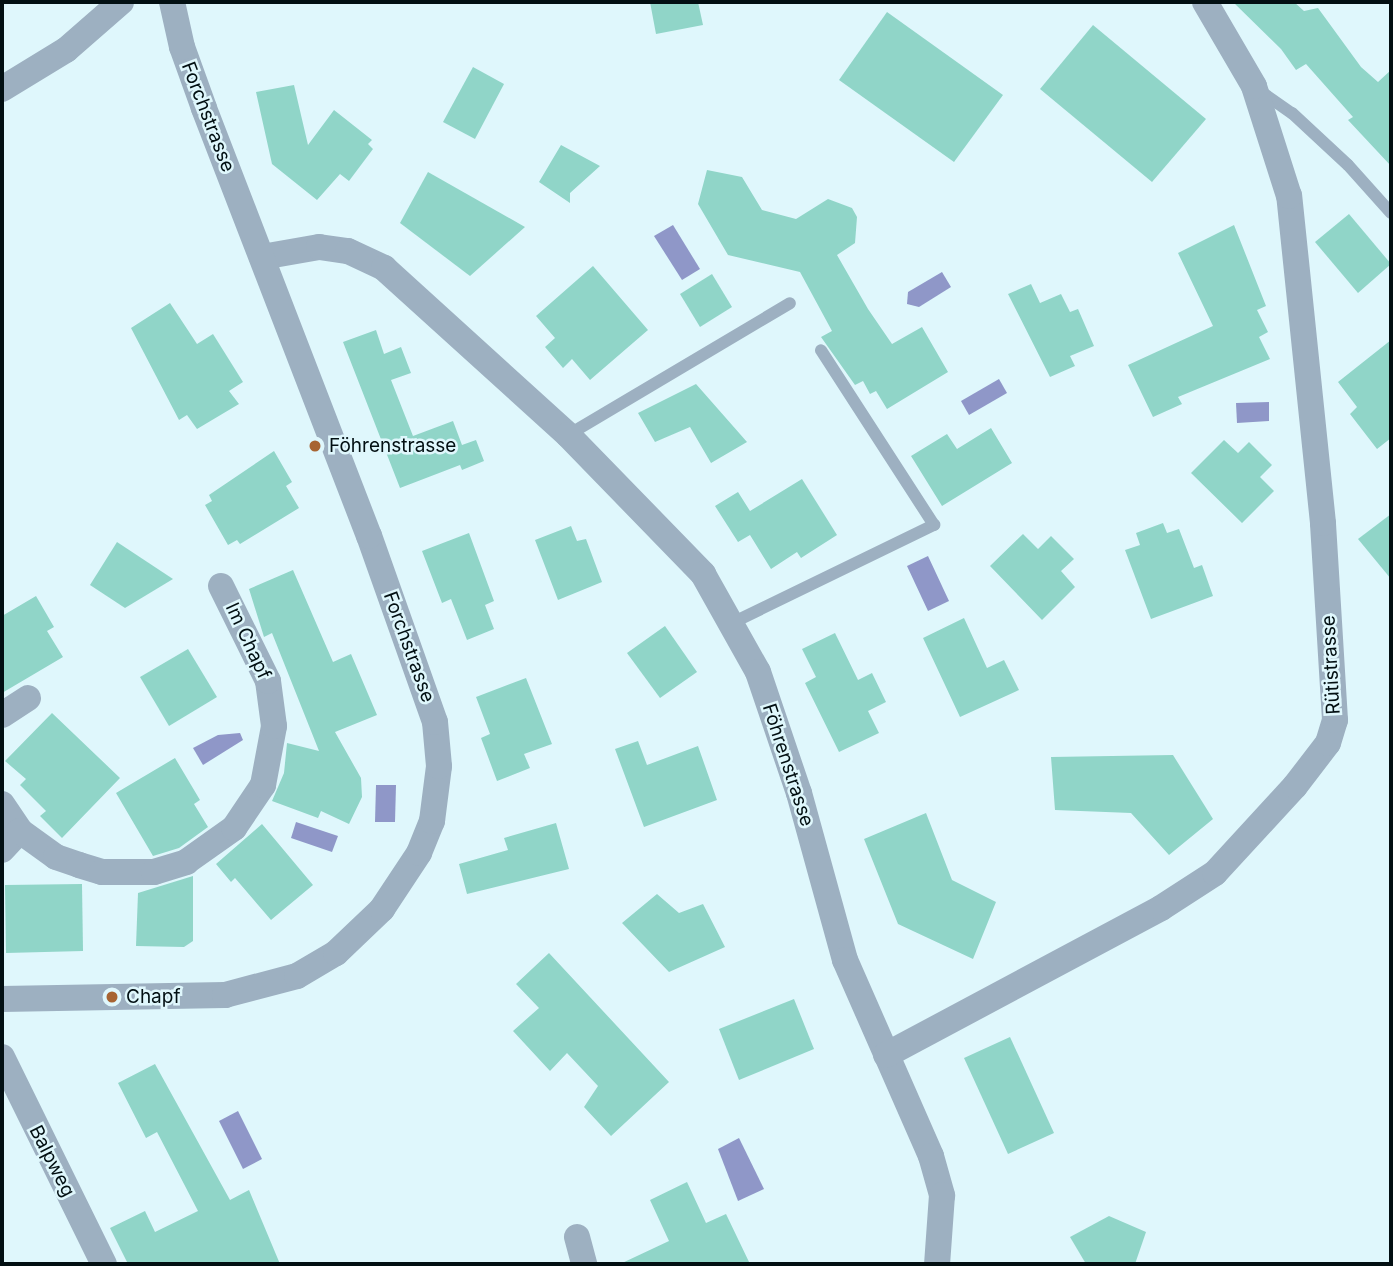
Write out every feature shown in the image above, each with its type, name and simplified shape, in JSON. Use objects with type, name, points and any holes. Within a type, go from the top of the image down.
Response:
[{"type":"street","points":[[2,89],[66,50],[121,2]]},
{"type":"street","name":"Forchstrasse","points":[[2,999],[225,995],[297,976],[336,953],[382,909],[419,853],[432,821],[439,766],[435,722],[182,47],[172,2]]},
{"type":"street","name":"Rütistrasse","points":[[886,1055],[1161,908],[1215,873],[1263,826],[1328,743],[1335,720],[1323,523],[1296,236],[1289,196],[1254,86],[1205,2]]},
{"type":"street","name":"Föhrenstrasse","points":[[262,257],[319,247],[348,250],[384,268],[568,435],[703,574],[758,672],[799,793],[845,960],[931,1156],[943,1195],[937,1264]]},
{"type":"street","name":"Im Chapf","points":[[2,804],[20,831],[56,857],[102,872],[127,873],[186,863],[234,828],[263,785],[274,726],[268,681],[221,586]]},
{"type":"street","points":[[2,715],[28,698]]},
{"type":"street","points":[[2,850],[20,831]]},
{"type":"street","name":"Balpweg","points":[[2,1057],[11,1103],[104,1264]]},
{"type":"street","points":[[577,1237],[584,1264]]},
{"type":"lane","points":[[1254,86],[1330,148],[1391,213]]},
{"type":"lane","points":[[568,435],[790,303]]},
{"type":"lane","points":[[732,623],[934,525],[821,350]]},
{"type":"water","points":[[673,225],[700,269],[682,280],[654,236]]},
{"type":"water","points":[[942,272],[951,287],[919,307],[907,304],[908,292]]},
{"type":"water","points":[[999,379],[1007,393],[969,415],[961,401]]},
{"type":"water","points":[[1269,402],[1269,421],[1237,423],[1236,403]]},
{"type":"water","points":[[928,556],[949,601],[928,611],[907,566]]},
{"type":"water","points":[[240,733],[243,740],[203,765],[193,748],[218,735]]},
{"type":"water","points":[[376,785],[396,785],[395,822],[375,822]]},
{"type":"water","points":[[296,822],[338,836],[332,852],[291,838]]},
{"type":"water","points":[[238,1111],[262,1159],[243,1169],[219,1121]]},
{"type":"water","points":[[739,1138],[764,1189],[738,1201],[718,1149]]},
{"type":"building","points":[[650,2],[698,2],[703,25],[656,34]]},
{"type":"building","points":[[1233,2],[1294,2],[1304,11],[1318,8],[1361,67],[1378,82],[1391,70],[1391,166],[1348,120],[1353,117],[1306,64],[1296,70],[1281,49]]},
{"type":"building","points":[[887,12],[1003,95],[954,162],[839,80]]},
{"type":"building","points":[[1093,25],[1206,119],[1152,182],[1040,89]]},
{"type":"building","points":[[473,67],[504,84],[475,139],[443,122]]},
{"type":"building","points":[[294,85],[308,145],[334,110],[372,140],[368,144],[373,149],[349,181],[340,174],[317,200],[272,164],[256,92]]},
{"type":"building","points":[[561,145],[600,166],[570,193],[570,203],[539,182]]},
{"type":"building","points":[[707,170],[742,177],[762,210],[796,219],[828,199],[852,208],[857,217],[855,243],[837,255],[868,309],[892,344],[922,327],[948,372],[887,409],[876,391],[870,394],[863,381],[855,385],[821,337],[832,331],[800,272],[728,255],[698,204]]},
{"type":"building","points":[[428,172],[525,227],[470,276],[400,223]]},
{"type":"building","points":[[1349,214],[1391,264],[1358,293],[1315,242]]},
{"type":"building","points":[[1234,225],[1266,306],[1257,310],[1268,332],[1259,337],[1270,359],[1178,397],[1182,404],[1153,417],[1128,365],[1213,326],[1178,253]]},
{"type":"building","points":[[593,266],[648,330],[590,380],[572,359],[563,368],[545,347],[555,338],[536,316]]},
{"type":"building","points":[[712,274],[732,307],[700,327],[680,294]]},
{"type":"building","points":[[1031,284],[1040,303],[1061,294],[1070,312],[1078,309],[1094,346],[1070,356],[1075,366],[1050,377],[1008,294]]},
{"type":"building","points":[[170,303],[197,344],[213,334],[243,382],[229,391],[239,404],[197,429],[187,415],[179,420],[131,328]]},
{"type":"building","points":[[376,330],[384,354],[401,347],[411,373],[391,380],[413,436],[453,421],[462,445],[476,440],[484,461],[462,470],[460,465],[400,488],[343,342]]},
{"type":"building","points":[[1391,340],[1391,438],[1377,449],[1350,414],[1357,407],[1338,382]]},
{"type":"building","points":[[696,384],[747,442],[711,463],[690,427],[655,442],[638,413]]},
{"type":"building","points":[[991,428],[1012,463],[942,506],[911,456],[947,434],[957,449]]},
{"type":"building","points":[[1224,440],[1238,453],[1249,442],[1272,465],[1260,477],[1274,491],[1242,523],[1191,473]]},
{"type":"building","points":[[274,451],[292,482],[286,486],[299,508],[240,544],[237,540],[228,545],[205,505],[212,501],[209,495]]},
{"type":"building","points":[[802,479],[837,535],[801,558],[797,552],[771,569],[750,535],[738,542],[715,506],[738,492],[750,511]]},
{"type":"building","points":[[1391,514],[1391,579],[1358,539]]},
{"type":"building","points":[[1163,523],[1167,533],[1179,529],[1194,568],[1202,565],[1213,596],[1151,619],[1125,550],[1140,545],[1136,533]]},
{"type":"building","points":[[571,526],[577,541],[586,539],[602,582],[558,600],[535,540]]},
{"type":"building","points":[[469,533],[494,601],[485,605],[494,629],[467,640],[451,599],[442,603],[422,551]]},
{"type":"building","points":[[1023,534],[1038,549],[1051,536],[1074,559],[1061,571],[1075,587],[1042,620],[990,566]]},
{"type":"building","points":[[117,542],[173,579],[125,608],[90,585]]},
{"type":"building","points":[[293,570],[333,662],[351,654],[377,715],[335,732],[361,778],[362,797],[349,824],[321,811],[318,818],[272,801],[284,773],[287,743],[319,751],[272,633],[264,637],[249,589]]},
{"type":"building","points":[[36,596],[54,627],[47,631],[63,657],[2,693],[2,616]]},
{"type":"building","points":[[964,618],[987,668],[1004,660],[1019,690],[960,717],[923,638]]},
{"type":"building","points":[[665,626],[697,672],[660,698],[627,653]]},
{"type":"building","points":[[835,633],[858,680],[872,673],[886,702],[868,711],[879,733],[839,752],[805,683],[816,677],[802,649]]},
{"type":"building","points":[[188,649],[217,697],[169,726],[140,677]]},
{"type":"building","points":[[526,678],[552,744],[524,754],[530,768],[497,781],[481,738],[490,734],[476,697]]},
{"type":"building","points":[[52,713],[120,778],[62,838],[40,816],[46,811],[20,785],[26,779],[5,761]]},
{"type":"building","points":[[638,741],[647,765],[698,746],[717,800],[644,827],[615,749]]},
{"type":"building","points":[[1173,755],[1213,819],[1169,855],[1131,813],[1055,810],[1051,757]]},
{"type":"building","points":[[175,758],[200,800],[194,804],[208,827],[179,848],[153,856],[116,793]]},
{"type":"building","points":[[926,813],[952,880],[996,902],[973,959],[898,924],[864,839]]},
{"type":"building","points":[[556,823],[569,869],[467,894],[459,864],[508,850],[504,838]]},
{"type":"building","points":[[262,824],[313,885],[271,920],[235,878],[231,882],[216,864]]},
{"type":"building","points":[[193,876],[193,941],[184,947],[136,946],[138,893]]},
{"type":"building","points":[[82,884],[83,951],[6,953],[5,885]]},
{"type":"building","points":[[657,894],[679,913],[703,904],[725,947],[669,972],[622,923]]},
{"type":"building","points":[[549,953],[669,1082],[611,1136],[584,1107],[598,1086],[567,1053],[550,1071],[513,1031],[539,1008],[516,984]]},
{"type":"building","points":[[794,999],[814,1049],[739,1080],[719,1029]]},
{"type":"building","points":[[1010,1037],[1054,1133],[1008,1154],[964,1058]]},
{"type":"building","points":[[155,1064],[230,1200],[249,1190],[280,1264],[128,1264],[110,1228],[145,1211],[155,1232],[198,1211],[157,1132],[146,1138],[118,1083]]},
{"type":"building","points":[[687,1182],[706,1223],[726,1214],[750,1264],[620,1264],[669,1241],[650,1200]]},
{"type":"building","points":[[1109,1216],[1146,1232],[1135,1264],[1086,1264],[1070,1237]]},
{"type":"place","name":"Föhrenstrasse","points":[[315,446]]},
{"type":"place","name":"Chapf","points":[[112,997]]}]
